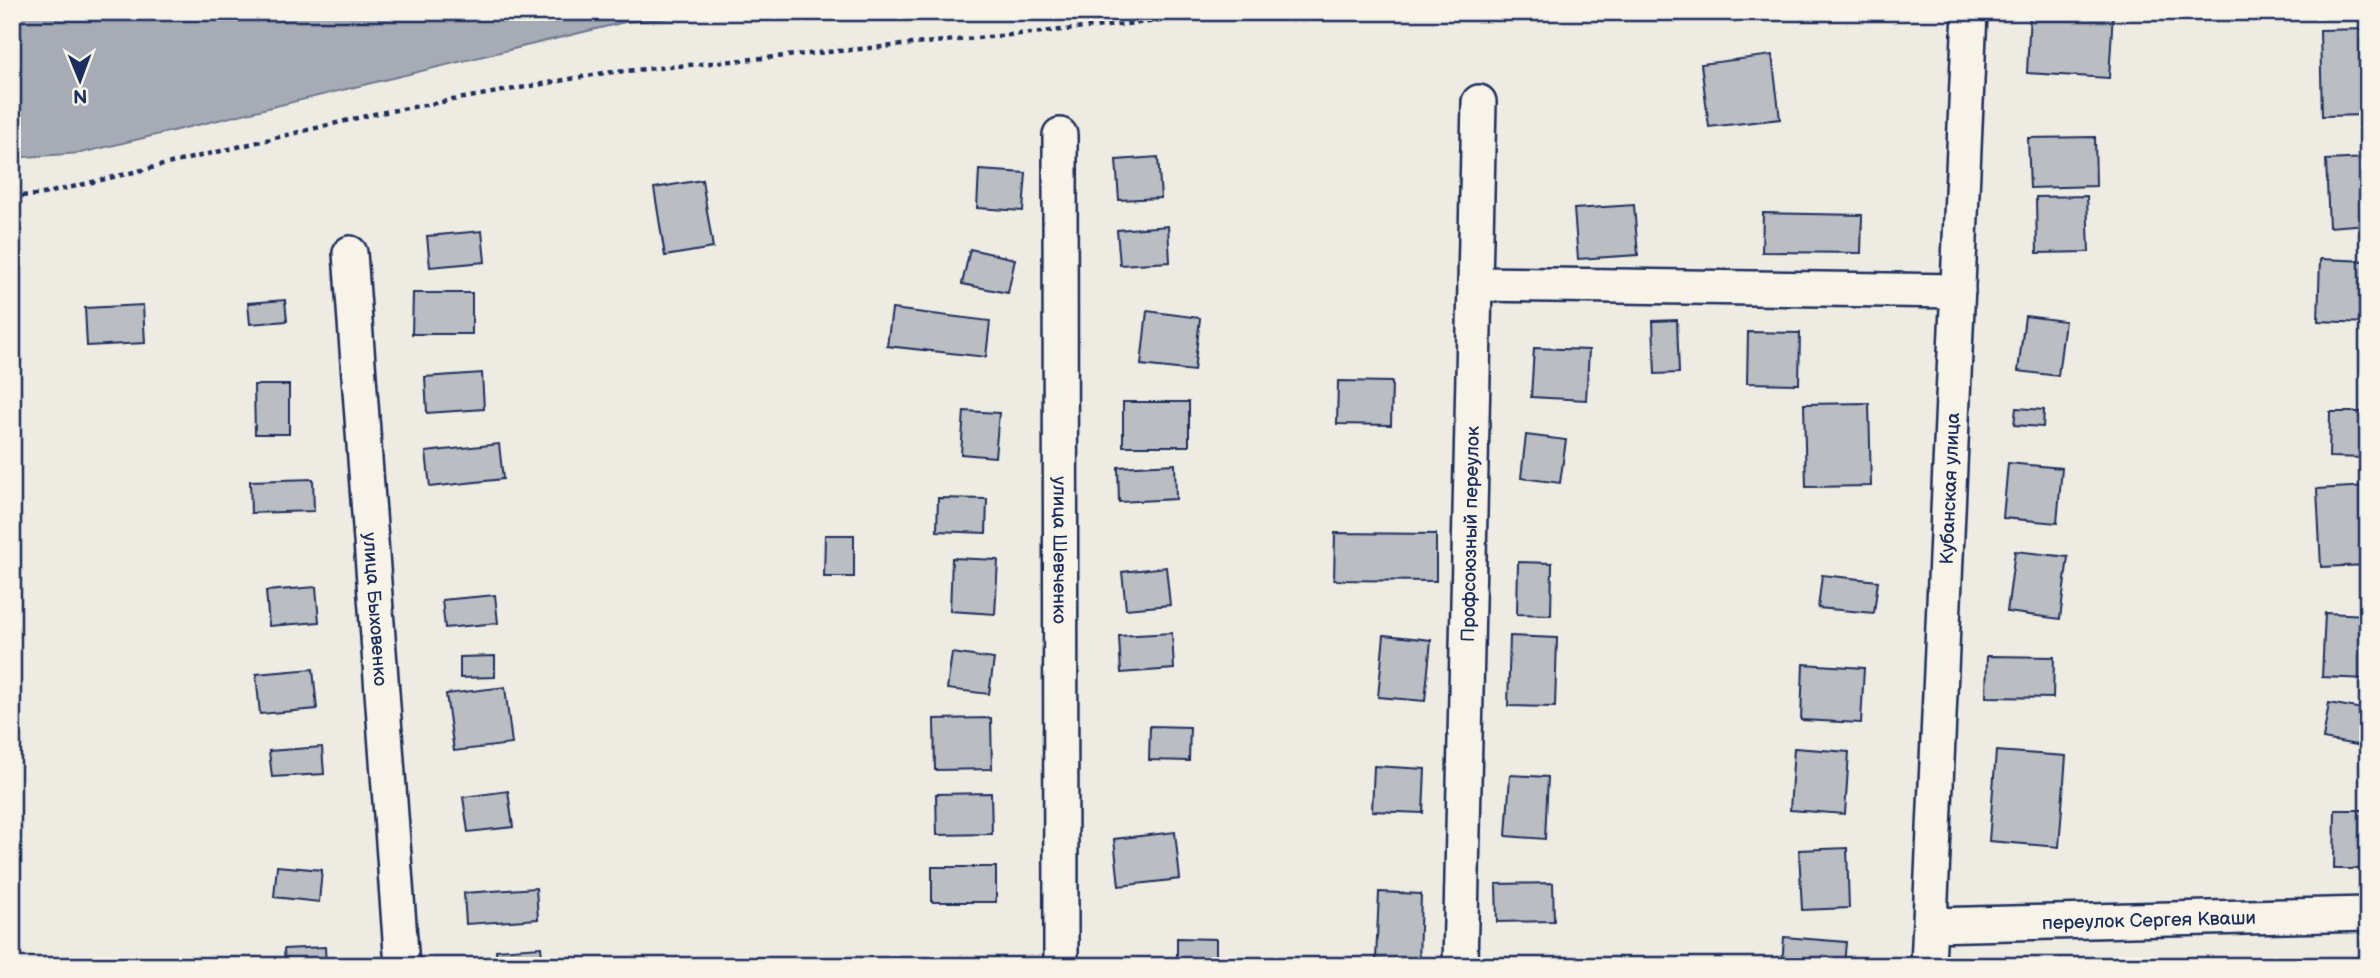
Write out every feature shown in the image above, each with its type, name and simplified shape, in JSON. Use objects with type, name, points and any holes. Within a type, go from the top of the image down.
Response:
[{"type":"street","name":"Кубанская улица","points":[[1928,966],[1970,12]]},
{"type":"street","name":"Профсоюзный переулок","points":[[1460,966],[1479,102]]},
{"type":"street","name":"улица Шевченко","points":[[1060,135],[1061,966]]},
{"type":"street","name":"улица Быховенко","points":[[350,253],[402,966]]},
{"type":"street","points":[[1475,284],[1958,292]]},
{"type":"street","name":"переулок Сергея Кваши","points":[[1930,925],[2368,914]]},
{"type":"path","points":[[12,196],[39,195],[374,114],[604,74],[1255,12]]},
{"type":"shaded area","points":[[12,12],[751,12],[625,22],[81,153],[12,158]]},
{"type":"building","points":[[2030,12],[2113,12],[2109,78],[2027,73]]},
{"type":"building","points":[[2368,29],[2368,115],[2322,116],[2320,30]]},
{"type":"building","points":[[1772,55],[1780,119],[1709,127],[1701,64]]},
{"type":"building","points":[[2095,137],[2096,186],[2030,188],[2028,138]]},
{"type":"building","points":[[1158,157],[1161,198],[1119,200],[1116,160]]},
{"type":"building","points":[[2368,158],[2368,224],[2329,227],[2326,160]]},
{"type":"building","points":[[979,170],[1026,173],[1023,211],[977,208]]},
{"type":"building","points":[[702,180],[713,248],[665,256],[654,188]]},
{"type":"building","points":[[2087,196],[2089,252],[2037,253],[2036,197]]},
{"type":"building","points":[[1634,205],[1638,255],[1578,259],[1574,209]]},
{"type":"building","points":[[1763,213],[1862,215],[1861,253],[1762,252]]},
{"type":"building","points":[[1168,226],[1170,262],[1120,265],[1117,230]]},
{"type":"building","points":[[482,231],[485,262],[430,267],[427,236]]},
{"type":"building","points":[[970,249],[1015,259],[1008,293],[962,284]]},
{"type":"building","points":[[2320,259],[2368,261],[2368,323],[2318,321]]},
{"type":"building","points":[[413,293],[472,293],[472,334],[412,334]]},
{"type":"building","points":[[285,300],[287,321],[250,324],[248,303]]},
{"type":"building","points":[[143,305],[145,343],[87,346],[85,308]]},
{"type":"building","points":[[892,309],[990,321],[986,357],[887,346]]},
{"type":"building","points":[[1147,311],[1200,318],[1194,371],[1141,365]]},
{"type":"building","points":[[2025,316],[2065,321],[2058,376],[2018,371]]},
{"type":"building","points":[[1677,320],[1679,373],[1655,374],[1653,321]]},
{"type":"building","points":[[1748,332],[1800,333],[1799,384],[1747,383]]},
{"type":"building","points":[[1534,348],[1589,350],[1586,400],[1531,397]]},
{"type":"building","points":[[482,373],[484,409],[427,413],[425,377]]},
{"type":"building","points":[[1338,381],[1392,382],[1391,425],[1337,424]]},
{"type":"building","points":[[254,385],[289,385],[289,434],[255,434]]},
{"type":"building","points":[[1123,402],[1189,402],[1189,446],[1123,446]]},
{"type":"building","points":[[1869,403],[1871,486],[1806,487],[1804,404]]},
{"type":"building","points":[[2016,408],[2044,410],[2043,427],[2014,425]]},
{"type":"building","points":[[964,411],[999,413],[995,457],[961,454]]},
{"type":"building","points":[[2330,412],[2368,412],[2368,458],[2329,457]]},
{"type":"building","points":[[1526,435],[1566,440],[1560,483],[1521,478]]},
{"type":"building","points":[[499,444],[503,479],[430,487],[426,452]]},
{"type":"building","points":[[2008,463],[2062,468],[2057,523],[2003,518]]},
{"type":"building","points":[[1175,464],[1176,499],[1119,502],[1118,467]]},
{"type":"building","points":[[313,479],[314,511],[251,513],[250,481]]},
{"type":"building","points":[[2368,486],[2368,565],[2321,567],[2317,489]]},
{"type":"building","points":[[938,498],[987,499],[986,533],[937,531]]},
{"type":"building","points":[[1335,533],[1436,534],[1436,581],[1334,580]]},
{"type":"building","points":[[825,535],[854,535],[854,577],[824,577]]},
{"type":"building","points":[[2015,551],[2068,557],[2060,619],[2007,612]]},
{"type":"building","points":[[952,558],[998,560],[995,614],[950,611]]},
{"type":"building","points":[[1518,562],[1552,563],[1551,615],[1517,614]]},
{"type":"building","points":[[1166,567],[1170,605],[1126,609],[1122,572]]},
{"type":"building","points":[[1822,575],[1878,581],[1874,613],[1818,608]]},
{"type":"building","points":[[316,587],[319,622],[269,626],[266,591]]},
{"type":"building","points":[[495,595],[498,623],[445,628],[442,600]]},
{"type":"building","points":[[2325,613],[2368,615],[2368,679],[2322,677]]},
{"type":"building","points":[[1172,633],[1174,669],[1121,673],[1119,636]]},
{"type":"building","points":[[1384,635],[1431,640],[1425,701],[1378,697]]},
{"type":"building","points":[[1510,636],[1557,638],[1555,707],[1508,706]]},
{"type":"building","points":[[952,653],[994,659],[989,694],[947,689]]},
{"type":"building","points":[[495,656],[495,677],[460,678],[460,657]]},
{"type":"building","points":[[1987,656],[2054,657],[2053,698],[1986,697]]},
{"type":"building","points":[[1803,664],[1864,668],[1861,723],[1801,720]]},
{"type":"building","points":[[313,669],[317,709],[260,714],[256,674]]},
{"type":"building","points":[[505,687],[512,744],[454,751],[446,694]]},
{"type":"building","points":[[2329,703],[2368,710],[2368,747],[2323,739]]},
{"type":"building","points":[[991,718],[992,769],[935,770],[934,719]]},
{"type":"building","points":[[1150,726],[1190,727],[1189,761],[1149,760]]},
{"type":"building","points":[[322,747],[324,774],[272,777],[269,751]]},
{"type":"building","points":[[1794,748],[1849,752],[1845,814],[1790,810]]},
{"type":"building","points":[[1996,751],[2066,756],[2059,847],[1989,841]]},
{"type":"building","points":[[1374,766],[1425,769],[1423,813],[1372,811]]},
{"type":"building","points":[[1510,775],[1548,777],[1545,839],[1506,836]]},
{"type":"building","points":[[508,791],[513,827],[468,832],[463,797]]},
{"type":"building","points":[[991,793],[992,834],[937,835],[936,794]]},
{"type":"building","points":[[2335,810],[2368,810],[2368,869],[2334,869]]},
{"type":"building","points":[[1175,832],[1180,879],[1119,886],[1114,839]]},
{"type":"building","points":[[1847,848],[1849,908],[1802,910],[1799,850]]},
{"type":"building","points":[[277,866],[322,870],[319,902],[274,897]]},
{"type":"building","points":[[932,867],[996,867],[996,902],[932,902]]},
{"type":"building","points":[[1553,883],[1554,921],[1497,922],[1496,884]]},
{"type":"building","points":[[536,888],[538,919],[466,924],[464,893]]},
{"type":"building","points":[[1379,892],[1421,894],[1419,962],[1376,960]]},
{"type":"building","points":[[1784,937],[1846,942],[1844,966],[1782,966]]},
{"type":"building","points":[[1177,938],[1216,939],[1216,966],[1177,966]]},
{"type":"building","points":[[325,947],[326,966],[285,966],[284,949]]},
{"type":"building","points":[[541,947],[543,966],[497,966],[496,950]]},
{"type":"building","points":[[2126,959],[2127,966],[2082,966],[2082,965]]},
{"type":"building","points":[[1991,961],[2054,963],[2054,966],[1991,966]]}]
